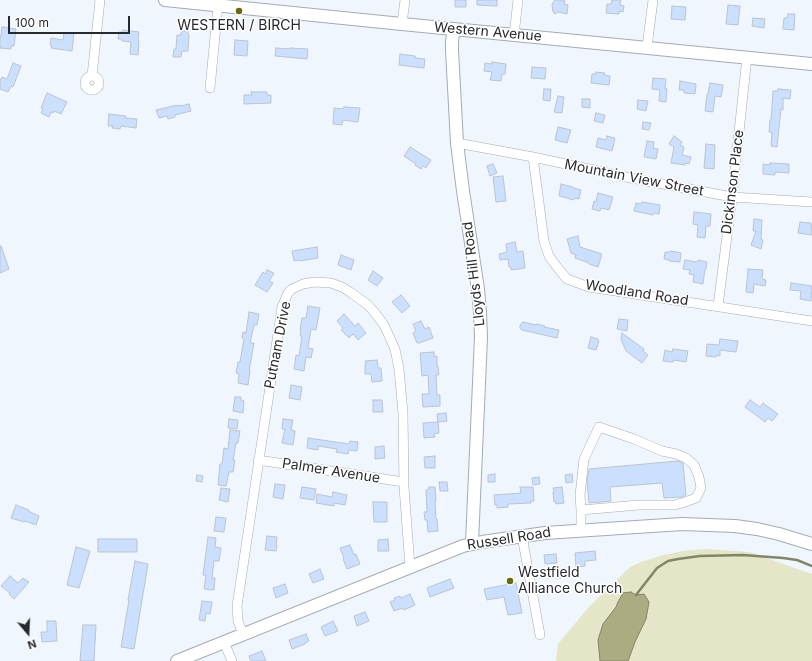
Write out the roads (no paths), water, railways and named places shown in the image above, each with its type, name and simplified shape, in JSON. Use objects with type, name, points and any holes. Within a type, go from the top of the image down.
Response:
[{"type":"main road","name":"Western Avenue","points":[[165,0],[812,64]]},
{"type":"main road","name":"Lloyds Hill Road","points":[[454,29],[452,50],[457,143],[478,289],[481,337],[472,543]]},
{"type":"main road","name":"Russell Road","points":[[177,661],[472,543],[581,530],[654,525],[709,524],[757,529],[812,544]]},
{"type":"street","points":[[92,76],[100,0]]},
{"type":"street","points":[[402,24],[405,0]]},
{"type":"street","points":[[514,34],[518,0]]},
{"type":"street","points":[[647,47],[653,0]]},
{"type":"street","points":[[210,88],[218,5]]},
{"type":"street","name":"Dickinson Place","points":[[718,306],[732,197],[747,57]]},
{"type":"street","name":"Mountain View Street","points":[[457,143],[732,197],[812,202]]},
{"type":"street","name":"Woodland Road","points":[[533,157],[544,241],[549,256],[567,279],[589,287],[812,321]]},
{"type":"street","name":"Putnam Drive","points":[[243,634],[238,621],[237,606],[282,307],[288,293],[292,289],[303,284],[315,282],[331,283],[350,292],[371,308],[384,325],[395,349],[399,369],[403,414],[404,482],[410,567]]},
{"type":"street","points":[[581,510],[639,505],[675,505],[696,498],[700,488],[699,477],[694,465],[686,458],[662,451],[634,439],[599,427],[584,459],[580,494],[581,530]]},
{"type":"street","name":"Palmer Avenue","points":[[258,460],[404,482]]},
{"type":"street","points":[[522,536],[540,635]]},
{"type":"street","points":[[224,642],[232,661]]},
{"type":"waterway","points":[[636,595],[657,568],[668,561],[678,559],[700,556],[743,555],[797,560],[812,566]]},
{"type":"place","name":"WESTERN / BIRCH","points":[[239,11]]},
{"type":"place","name":"Westfield Alliance Church","points":[[510,581]]}]
